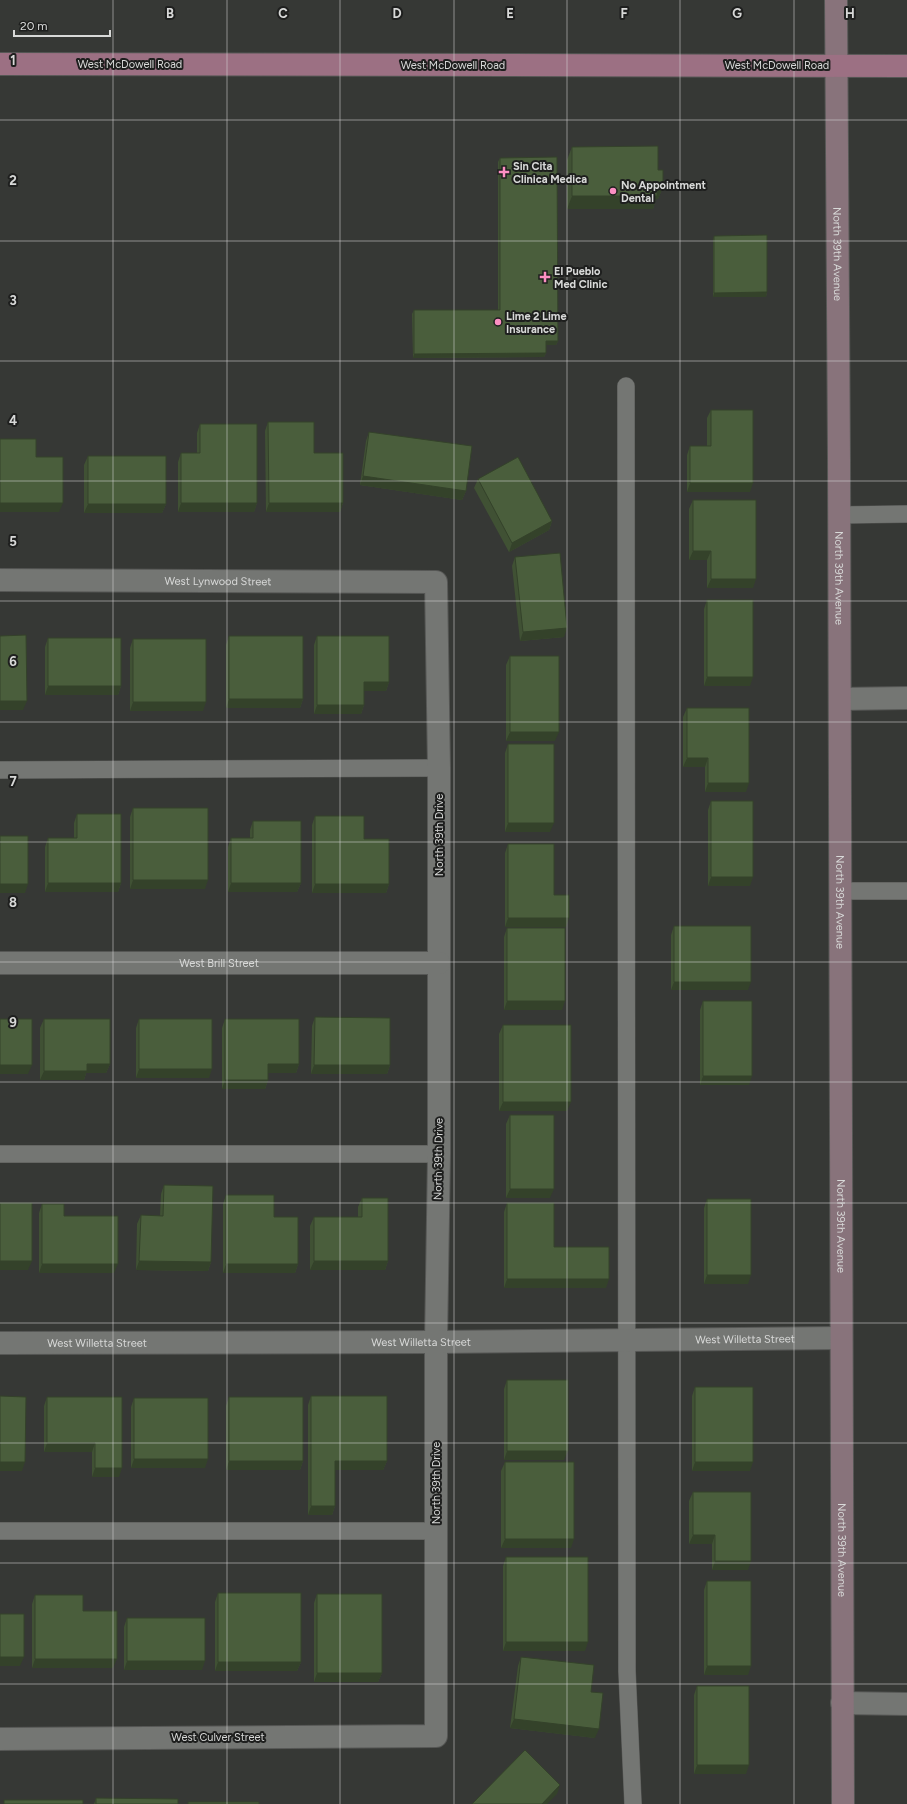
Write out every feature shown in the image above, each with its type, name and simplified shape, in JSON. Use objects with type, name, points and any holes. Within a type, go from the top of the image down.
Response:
[{"type":"main road","name":"West McDowell Road","points":[[0,64],[907,66]]},
{"type":"street","name":"North 39th Avenue","points":[[836,0],[840,699],[842,1804]]},
{"type":"street","name":"West Lynwood Street","points":[[0,580],[436,582]]},
{"type":"street","name":"North 39th Drive","points":[[436,582],[439,768],[439,1154],[436,1342],[436,1736]]},
{"type":"street","points":[[840,699],[907,698]]},
{"type":"street","name":"West Brill Street","points":[[0,963],[439,963]]},
{"type":"street","name":"West Willetta Street","points":[[0,1343],[627,1341],[841,1338]]},
{"type":"street","points":[[842,1703],[907,1704]]},
{"type":"street","name":"West Culver Street","points":[[0,1739],[436,1736]]},
{"type":"lane","points":[[626,386],[627,1671],[633,1804]]},
{"type":"lane","points":[[839,515],[907,514]]},
{"type":"lane","points":[[0,770],[439,768]]},
{"type":"lane","points":[[840,891],[907,891]]},
{"type":"lane","points":[[0,1154],[439,1154]]},
{"type":"lane","points":[[0,1531],[436,1531]]},
{"type":"building","name":"No Appointment Dental","points":[[658,146],[658,170],[663,170],[663,187],[657,187],[657,196],[572,196],[572,147]]},
{"type":"building","points":[[557,157],[558,341],[546,341],[546,353],[414,354],[414,310],[500,310],[500,158]]},
{"type":"building","points":[[767,235],[767,292],[714,293],[714,236]]},
{"type":"building","points":[[711,410],[753,410],[753,483],[690,483],[690,446],[711,446]]},
{"type":"building","points":[[268,422],[314,422],[314,453],[343,453],[343,503],[269,503]]},
{"type":"building","points":[[200,424],[257,424],[257,503],[181,503],[181,453],[200,453]]},
{"type":"building","points":[[369,432],[472,446],[466,491],[363,476]]},
{"type":"building","points":[[0,439],[36,439],[36,457],[63,457],[63,503],[0,503]]},
{"type":"building","points":[[88,456],[166,456],[166,504],[88,504]]},
{"type":"building","points":[[518,457],[552,521],[512,543],[478,479]]},
{"type":"building","points":[[693,500],[756,500],[756,579],[711,579],[711,551],[693,551]]},
{"type":"building","points":[[560,553],[567,628],[523,632],[515,557]]},
{"type":"building","points":[[707,600],[753,600],[753,677],[707,677]]},
{"type":"building","points":[[26,635],[27,701],[0,701],[0,636]]},
{"type":"building","points":[[229,636],[303,636],[303,699],[229,699]]},
{"type":"building","points":[[317,636],[389,636],[389,682],[364,682],[364,705],[317,705]]},
{"type":"building","points":[[48,638],[121,638],[121,686],[48,686]]},
{"type":"building","points":[[133,639],[206,639],[206,702],[133,702]]},
{"type":"building","points":[[510,656],[559,656],[559,732],[510,732]]},
{"type":"building","points":[[687,708],[749,708],[749,783],[708,783],[708,758],[687,758]]},
{"type":"building","points":[[508,744],[554,744],[554,823],[508,823]]},
{"type":"building","points":[[711,801],[753,801],[753,877],[711,877]]},
{"type":"building","points":[[133,808],[208,808],[208,880],[133,880]]},
{"type":"building","points":[[77,814],[121,814],[121,883],[48,883],[48,838],[77,838]]},
{"type":"building","points":[[315,816],[364,816],[364,839],[389,839],[389,884],[315,884]]},
{"type":"building","points":[[253,821],[301,821],[301,883],[231,883],[231,838],[253,838]]},
{"type":"building","points":[[0,836],[28,836],[28,884],[0,884]]},
{"type":"building","points":[[508,844],[554,844],[554,895],[569,895],[569,918],[508,918]]},
{"type":"building","points":[[674,926],[751,926],[751,982],[674,982]]},
{"type":"building","points":[[507,928],[565,928],[565,1001],[507,1001]]},
{"type":"building","points":[[703,1001],[752,1001],[752,1076],[703,1076]]},
{"type":"building","points":[[315,1017],[390,1018],[390,1065],[314,1065]]},
{"type":"building","points":[[0,1019],[32,1019],[32,1065],[0,1065]]},
{"type":"building","points":[[44,1019],[110,1019],[110,1064],[87,1064],[87,1071],[44,1071]]},
{"type":"building","points":[[139,1019],[212,1019],[212,1069],[139,1069]]},
{"type":"building","points":[[225,1019],[299,1019],[299,1064],[268,1064],[268,1080],[225,1080]]},
{"type":"building","points":[[503,1025],[571,1025],[571,1102],[503,1102]]},
{"type":"building","points":[[510,1115],[554,1115],[554,1189],[510,1189]]},
{"type":"building","points":[[164,1185],[213,1186],[211,1262],[139,1261],[141,1215],[163,1216]]},
{"type":"building","points":[[226,1195],[274,1195],[274,1217],[298,1217],[298,1264],[226,1264]]},
{"type":"building","points":[[362,1198],[388,1198],[388,1261],[314,1261],[314,1217],[362,1217]]},
{"type":"building","points":[[707,1199],[751,1199],[751,1275],[707,1275]]},
{"type":"building","points":[[0,1203],[32,1203],[32,1261],[0,1261]]},
{"type":"building","points":[[507,1203],[554,1203],[554,1247],[609,1247],[609,1279],[507,1279]]},
{"type":"building","points":[[42,1204],[64,1204],[64,1216],[118,1216],[118,1264],[42,1264]]},
{"type":"building","points":[[507,1380],[568,1380],[568,1451],[507,1451]]},
{"type":"building","points":[[695,1387],[753,1387],[753,1462],[695,1462]]},
{"type":"building","points":[[0,1396],[26,1397],[25,1462],[0,1462]]},
{"type":"building","points":[[311,1396],[387,1396],[387,1461],[335,1461],[335,1506],[311,1506]]},
{"type":"building","points":[[47,1397],[122,1397],[122,1468],[95,1468],[95,1443],[47,1443]]},
{"type":"building","points":[[229,1397],[303,1397],[303,1461],[229,1461]]},
{"type":"building","points":[[134,1398],[208,1398],[208,1459],[134,1459]]},
{"type":"building","points":[[505,1462],[574,1462],[574,1539],[505,1539]]},
{"type":"building","points":[[693,1492],[751,1492],[751,1561],[715,1561],[715,1535],[693,1535]]},
{"type":"building","points":[[506,1557],[588,1557],[588,1642],[506,1642]]},
{"type":"building","points":[[707,1581],[751,1581],[751,1666],[707,1666]]},
{"type":"building","points":[[218,1593],[301,1593],[301,1662],[218,1662]]},
{"type":"building","points":[[317,1594],[382,1594],[382,1673],[317,1673]]},
{"type":"building","points":[[35,1595],[83,1595],[83,1611],[117,1611],[117,1659],[35,1659]]},
{"type":"building","points":[[0,1614],[24,1614],[24,1657],[0,1657]]},
{"type":"building","points":[[127,1618],[205,1618],[205,1661],[127,1661]]},
{"type":"building","points":[[521,1657],[594,1665],[591,1692],[603,1693],[599,1729],[514,1719]]},
{"type":"building","points":[[697,1686],[749,1686],[749,1765],[697,1765]]},
{"type":"building","points":[[525,1750],[560,1785],[542,1804],[472,1804]]},
{"type":"building","points":[[96,1798],[178,1799],[178,1804],[96,1804]]},
{"type":"building","points":[[4,1800],[83,1800],[83,1804],[4,1804]]},
{"type":"building","points":[[188,1802],[259,1802],[259,1804],[188,1804]]},
{"type":"place","name":"Sin Cita Clinica Medica","points":[[504,172]]},
{"type":"place","name":"No Appointment Dental","points":[[613,191]]},
{"type":"place","name":"El Pueblo Med Clinic","points":[[545,277]]},
{"type":"place","name":"Lime 2 Lime Insurance","points":[[498,322]]}]
